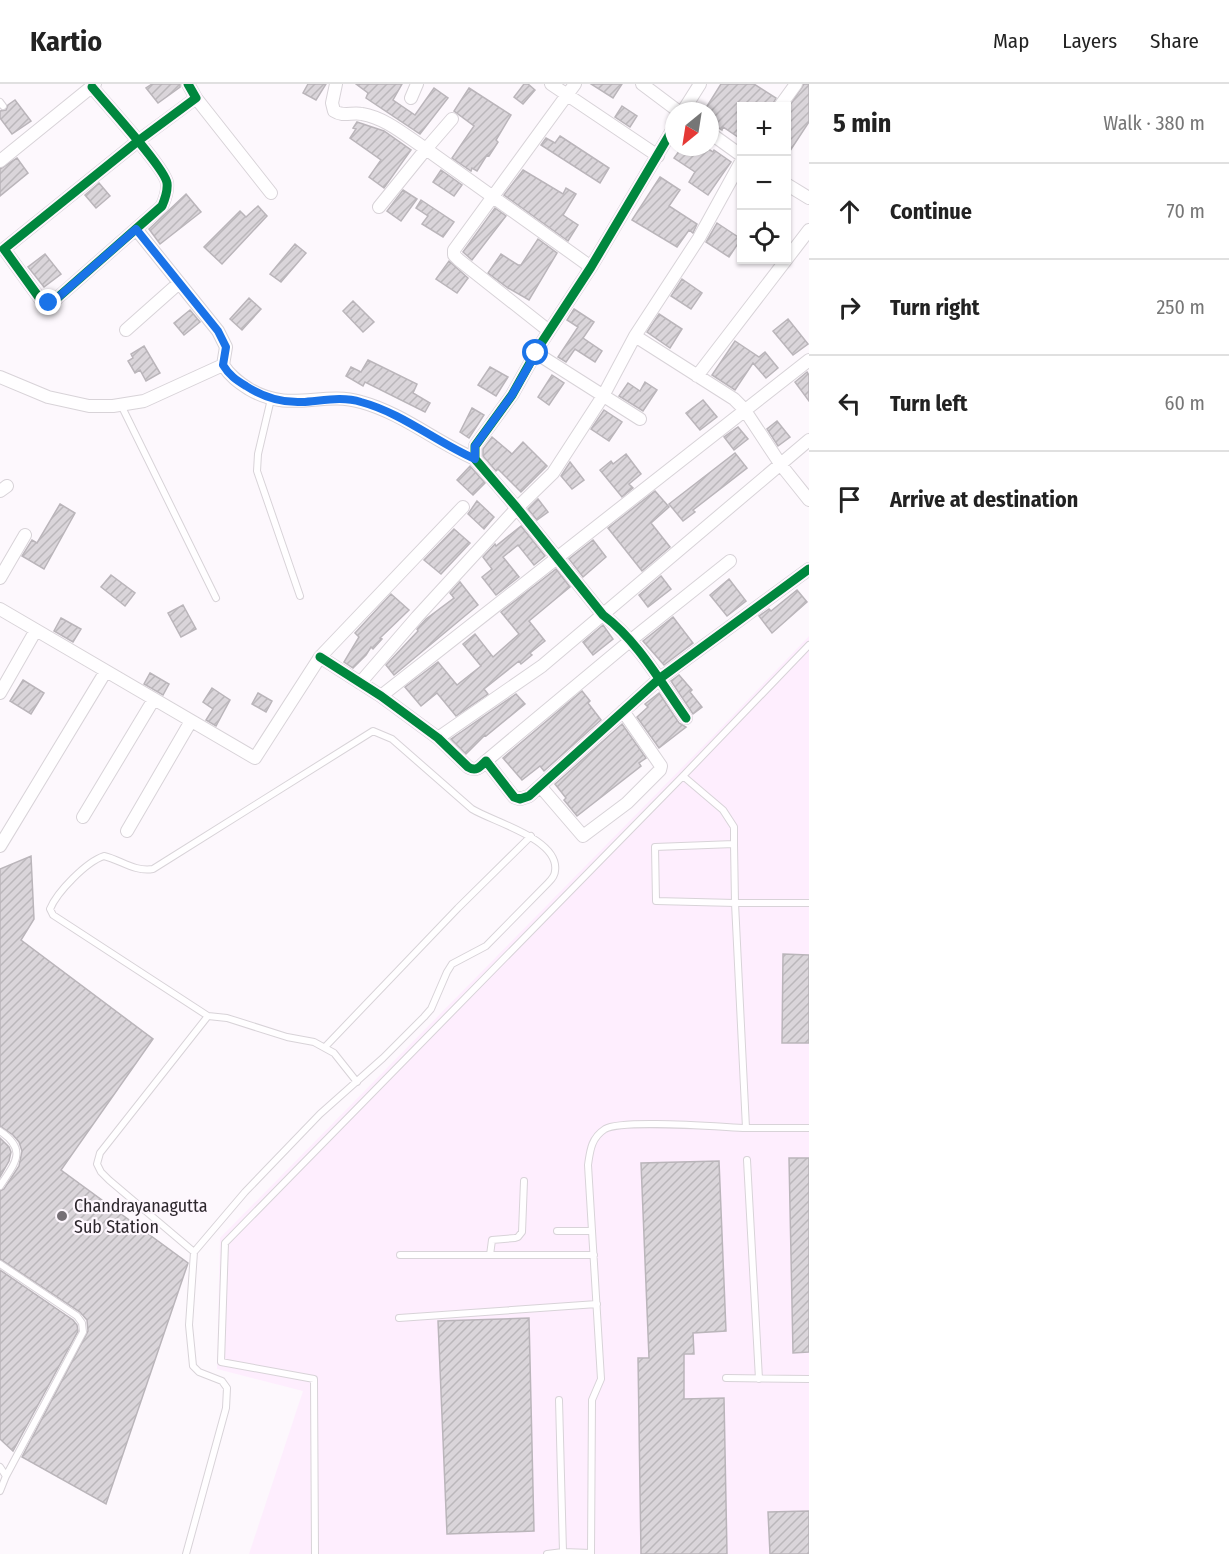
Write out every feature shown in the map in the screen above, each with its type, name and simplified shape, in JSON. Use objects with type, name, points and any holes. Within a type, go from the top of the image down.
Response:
[{"type":"street","points":[[188,84],[196,98],[271,193]]},
{"type":"street","points":[[336,84],[332,103],[334,111],[343,114],[362,114],[388,123],[591,267]]},
{"type":"street","points":[[411,98],[417,84]]},
{"type":"street","points":[[551,84],[658,156]]},
{"type":"street","points":[[549,331],[454,255],[456,245],[493,198],[575,84]]},
{"type":"street","points":[[642,84],[668,102]]},
{"type":"street","points":[[687,102],[700,84]]},
{"type":"street","points":[[783,102],[796,84]]},
{"type":"street","points":[[0,161],[93,86],[138,141],[167,181],[162,206],[49,303],[43,303],[1,249],[138,141],[196,98]]},
{"type":"street","points":[[379,207],[452,119]]},
{"type":"street","points":[[719,140],[737,153]]},
{"type":"street","points":[[475,459],[475,446],[512,395],[665,143]]},
{"type":"street","points":[[360,683],[517,508],[553,473],[603,396],[635,336],[699,238],[737,167]]},
{"type":"street","points":[[791,187],[809,198]]},
{"type":"street","points":[[136,229],[218,331],[226,347],[223,365],[233,379],[271,399],[299,402],[335,399],[360,401],[409,423],[475,459],[558,557],[603,615],[631,640],[686,718]]},
{"type":"street","points":[[697,376],[809,230]]},
{"type":"street","points":[[126,330],[179,283]]},
{"type":"street","points":[[635,336],[734,399],[744,409],[781,465],[809,500]]},
{"type":"street","points":[[536,353],[640,419]]},
{"type":"street","points":[[381,696],[809,360]]},
{"type":"street","points":[[0,377],[48,397],[89,405],[121,405],[144,401],[223,365]]},
{"type":"street","points":[[438,738],[542,666],[809,440]]},
{"type":"street","points":[[0,609],[255,758],[320,657],[464,507]]},
{"type":"street","points":[[0,578],[25,535]]},
{"type":"street","points":[[320,657],[381,696],[438,738],[471,769],[478,768],[730,561]]},
{"type":"street","points":[[486,761],[514,797],[525,798],[659,680],[809,569]]},
{"type":"street","points":[[0,693],[36,630]]},
{"type":"street","points":[[0,846],[106,671]]},
{"type":"street","points":[[83,817],[154,699]]},
{"type":"street","points":[[540,786],[583,836],[627,803],[660,770],[661,766],[623,711]]},
{"type":"street","points":[[127,831],[191,721]]},
{"type":"lane","points":[[271,399],[258,454],[257,471],[300,596]]},
{"type":"lane","points":[[121,405],[216,598]]},
{"type":"lane","points":[[315,1554],[314,1379],[220,1362],[225,1243],[809,645]]},
{"type":"lane","points":[[186,1554],[222,1426],[226,1398],[226,1388],[222,1381],[199,1372],[193,1366],[189,1325],[194,1252],[245,1192],[320,1114],[357,1082],[383,1058],[431,1009],[443,979],[452,964],[486,946],[549,883],[555,873],[555,862],[531,836],[487,818],[472,809],[392,739],[373,731],[153,869],[138,870],[104,856],[89,864],[55,898],[50,909],[53,915],[208,1016],[227,1018],[287,1037],[314,1042],[334,1053],[357,1082]]},
{"type":"lane","points":[[683,776],[723,810],[734,827],[735,903],[746,1128]]},
{"type":"lane","points":[[325,1047],[458,908],[531,836]]},
{"type":"lane","points":[[734,844],[655,847],[657,901],[809,903]]},
{"type":"lane","points":[[194,1252],[109,1180],[97,1164],[100,1153],[208,1016]]},
{"type":"lane","points":[[547,1554],[563,1552],[591,1554],[591,1400],[601,1379],[588,1166],[592,1142],[606,1128],[629,1124],[809,1128]]},
{"type":"lane","points":[[0,1131],[10,1137],[17,1146],[18,1154],[0,1186]]},
{"type":"lane","points":[[747,1160],[759,1379]]},
{"type":"lane","points":[[490,1255],[492,1240],[515,1238],[522,1232],[524,1181]]},
{"type":"lane","points":[[557,1231],[592,1231]]},
{"type":"lane","points":[[400,1255],[594,1255]]},
{"type":"lane","points":[[0,1264],[77,1316],[82,1323],[83,1332],[0,1491]]},
{"type":"lane","points":[[399,1318],[597,1304]]},
{"type":"lane","points":[[726,1378],[809,1379]]},
{"type":"lane","points":[[559,1400],[563,1552]]},
{"type":"lane","points":[[0,1467],[6,1476]]},
{"type":"shaded area","points":[[809,636],[809,1554],[249,1554],[303,1391],[217,1369],[220,1238]]},
{"type":"building","points":[[152,84],[180,84],[180,87],[158,103],[146,88]]},
{"type":"building","points":[[308,84],[326,84],[316,100],[303,93]]},
{"type":"building","points":[[356,84],[402,84],[393,100],[415,115],[434,88],[448,98],[420,134],[366,98],[368,93]]},
{"type":"building","points":[[524,84],[528,84],[535,90],[523,104],[514,97]]},
{"type":"building","points":[[591,84],[622,84],[613,98]]},
{"type":"building","points":[[721,84],[754,84],[776,98],[774,102],[737,102],[737,136],[723,127],[722,130],[719,128],[719,102],[710,102]]},
{"type":"building","points":[[804,84],[809,84],[809,122],[791,149],[791,104]]},
{"type":"building","points":[[469,88],[511,115],[496,140],[498,142],[477,171],[472,168],[471,171],[452,158],[474,126],[454,111]]},
{"type":"building","points":[[15,100],[31,121],[12,134],[0,118],[0,111],[6,110],[8,105]]},
{"type":"building","points":[[622,106],[637,116],[630,127],[615,117]]},
{"type":"building","points":[[357,122],[384,131],[411,150],[384,188],[369,177],[381,160],[350,138],[356,129],[353,128]]},
{"type":"building","points":[[560,136],[609,168],[600,183],[541,145],[546,138],[555,143]]},
{"type":"building","points":[[719,154],[731,162],[708,195],[689,182],[695,172],[674,158],[675,156],[719,156]]},
{"type":"building","points":[[17,158],[28,173],[0,196],[0,169]]},
{"type":"building","points":[[441,170],[462,185],[454,196],[433,182]]},
{"type":"building","points":[[523,170],[563,194],[566,188],[576,194],[563,215],[578,225],[568,241],[504,195]]},
{"type":"building","points":[[660,177],[680,190],[669,206],[697,224],[693,233],[689,230],[677,247],[632,220]]},
{"type":"building","points":[[99,183],[110,196],[96,208],[85,195]]},
{"type":"building","points":[[403,190],[417,199],[401,221],[387,211]]},
{"type":"building","points":[[186,194],[201,212],[160,244],[149,229]]},
{"type":"building","points":[[421,200],[454,222],[443,237],[422,224],[428,216],[416,208]]},
{"type":"building","points":[[258,206],[267,216],[222,264],[204,247],[240,211],[246,217]]},
{"type":"building","points":[[495,208],[506,216],[472,260],[463,252]]},
{"type":"building","points":[[717,223],[737,236],[737,245],[729,257],[706,242]]},
{"type":"building","points":[[538,239],[557,253],[529,300],[488,273],[501,254],[521,265]]},
{"type":"building","points":[[295,244],[306,253],[281,282],[270,274]]},
{"type":"building","points":[[45,254],[61,274],[44,287],[28,267]]},
{"type":"building","points":[[449,261],[468,278],[457,293],[436,279]]},
{"type":"building","points":[[682,279],[702,293],[691,309],[671,296]]},
{"type":"building","points":[[249,298],[261,309],[242,330],[230,319]]},
{"type":"building","points":[[353,301],[374,322],[363,332],[343,311]]},
{"type":"building","points":[[574,309],[594,322],[583,338],[602,351],[595,362],[575,349],[566,362],[558,357],[578,327],[567,320]]},
{"type":"building","points":[[190,310],[200,322],[184,335],[174,323]]},
{"type":"building","points":[[659,314],[682,329],[670,348],[647,332]]},
{"type":"building","points":[[788,319],[808,344],[793,355],[773,331]]},
{"type":"building","points":[[735,341],[759,357],[765,352],[778,368],[766,378],[753,363],[735,390],[712,375]]},
{"type":"building","points":[[144,346],[160,373],[146,381],[140,370],[135,373],[128,361],[133,358],[131,354]]},
{"type":"building","points":[[368,360],[417,384],[413,393],[430,403],[425,412],[365,382],[363,386],[346,376],[351,367],[361,372]]},
{"type":"building","points":[[490,367],[508,377],[496,396],[478,385]]},
{"type":"building","points":[[807,372],[809,375],[809,401],[795,382]]},
{"type":"building","points":[[552,375],[564,383],[549,405],[538,397]]},
{"type":"building","points":[[645,382],[657,390],[643,411],[619,396],[628,383],[640,391]]},
{"type":"building","points":[[703,400],[717,417],[700,430],[686,413]]},
{"type":"building","points":[[472,408],[484,415],[469,438],[460,432]]},
{"type":"building","points":[[604,410],[622,422],[609,441],[591,429]]},
{"type":"building","points":[[777,421],[790,437],[778,446],[767,429]]},
{"type":"building","points":[[738,427],[748,439],[734,450],[724,437]]},
{"type":"building","points":[[492,437],[512,454],[523,442],[547,466],[521,492],[498,469],[496,471],[483,456],[483,449]]},
{"type":"building","points":[[735,453],[747,468],[693,510],[695,512],[683,521],[669,504]]},
{"type":"building","points":[[626,454],[641,474],[629,484],[633,488],[622,497],[600,470],[611,461],[613,464]]},
{"type":"building","points":[[570,462],[584,480],[572,489],[561,476]]},
{"type":"building","points":[[470,466],[485,483],[473,495],[457,480]]},
{"type":"building","points":[[655,491],[669,507],[651,523],[670,547],[642,571],[608,528]]},
{"type":"building","points":[[538,499],[548,512],[537,520],[528,509]]},
{"type":"building","points":[[477,501],[494,517],[484,529],[468,514]]},
{"type":"building","points":[[60,504],[75,513],[44,569],[22,556],[32,540],[37,543]]},
{"type":"building","points":[[521,526],[545,556],[534,565],[518,545],[503,557],[519,577],[496,595],[482,577],[492,569],[483,557],[495,544],[496,546]]},
{"type":"building","points":[[454,529],[470,543],[441,574],[424,560]]},
{"type":"building","points":[[593,540],[606,557],[583,577],[569,559]]},
{"type":"building","points":[[556,569],[570,587],[529,621],[545,641],[530,653],[532,655],[521,664],[519,661],[484,689],[488,694],[456,716],[437,693],[421,706],[405,687],[438,662],[457,685],[481,666],[463,644],[475,634],[493,657],[519,634],[501,612]]},
{"type":"building","points":[[111,575],[135,593],[125,606],[101,587]]},
{"type":"building","points":[[661,576],[671,589],[648,607],[639,595]]},
{"type":"building","points":[[729,579],[746,601],[727,616],[710,595]]},
{"type":"building","points":[[460,582],[478,605],[394,675],[386,665],[418,631],[417,629],[426,619],[454,598],[450,593]]},
{"type":"building","points":[[797,590],[807,602],[772,633],[759,616],[769,609],[771,611]]},
{"type":"building","points":[[391,594],[409,610],[353,668],[344,662],[359,637],[355,633]]},
{"type":"building","points":[[183,605],[196,629],[181,637],[168,613]]},
{"type":"building","points":[[673,617],[693,643],[664,665],[643,641]]},
{"type":"building","points":[[61,618],[81,629],[73,642],[54,631]]},
{"type":"building","points":[[603,625],[613,639],[593,655],[583,642]]},
{"type":"building","points":[[150,673],[169,684],[163,695],[144,684]]},
{"type":"building","points":[[679,675],[692,690],[690,692],[702,707],[693,714],[671,681]]},
{"type":"building","points":[[23,680],[44,693],[31,714],[10,701]]},
{"type":"building","points":[[212,688],[230,700],[216,726],[206,720],[213,709],[203,702]]},
{"type":"building","points":[[582,691],[601,720],[544,771],[540,766],[522,780],[503,758]]},
{"type":"building","points":[[258,693],[272,701],[266,712],[252,704]]},
{"type":"building","points":[[659,693],[679,723],[686,727],[659,748],[637,717],[648,707],[645,704]]},
{"type":"building","points":[[516,694],[525,704],[485,735],[466,754],[451,739]]},
{"type":"building","points":[[622,724],[646,758],[639,763],[641,766],[577,816],[555,784]]},
{"type":"building","name":"Chandrayanagutta Sub Station","points":[[31,856],[34,919],[21,940],[153,1039],[61,1170],[188,1263],[106,1504],[22,1457],[88,1331],[87,1320],[80,1312],[0,1259],[0,1191],[4,1189],[19,1166],[22,1151],[13,1135],[0,1126],[0,869]]},
{"type":"building","points":[[783,954],[809,955],[809,1043],[782,1043]]},
{"type":"building","points":[[0,1138],[11,1152],[0,1177]]},
{"type":"building","points":[[789,1158],[809,1158],[809,1352],[793,1353]]},
{"type":"building","points":[[719,1161],[726,1331],[693,1333],[694,1354],[684,1354],[684,1399],[724,1398],[727,1554],[641,1554],[638,1358],[649,1358],[641,1163]]},
{"type":"building","points":[[0,1270],[73,1320],[78,1331],[13,1451],[0,1439]]},
{"type":"building","points":[[529,1318],[534,1531],[447,1534],[438,1321]]},
{"type":"building","points":[[809,1511],[809,1554],[770,1554],[768,1512]]},
{"type":"cycle path","points":[[92,87],[134,135],[146,150],[164,175],[167,183],[166,195],[162,206],[55,300],[43,303],[4,249],[138,141],[196,98],[188,84]]},
{"type":"cycle path","points":[[665,142],[591,267],[540,345],[512,395],[475,446],[475,459],[603,615],[616,625],[638,650],[686,718]]},
{"type":"cycle path","points":[[320,657],[381,696],[438,738],[468,767],[476,769],[486,761],[514,797],[520,799],[529,796],[659,679],[809,569]]},
{"type":"place","name":"Chandrayanagutta Sub Station","points":[[62,1216]]},
{"type":"route","points":[[49,303],[136,229],[218,331],[226,347],[223,365],[233,379],[271,399],[299,402],[335,399],[360,401],[409,423],[475,459],[475,446],[512,395],[536,353]]}]
